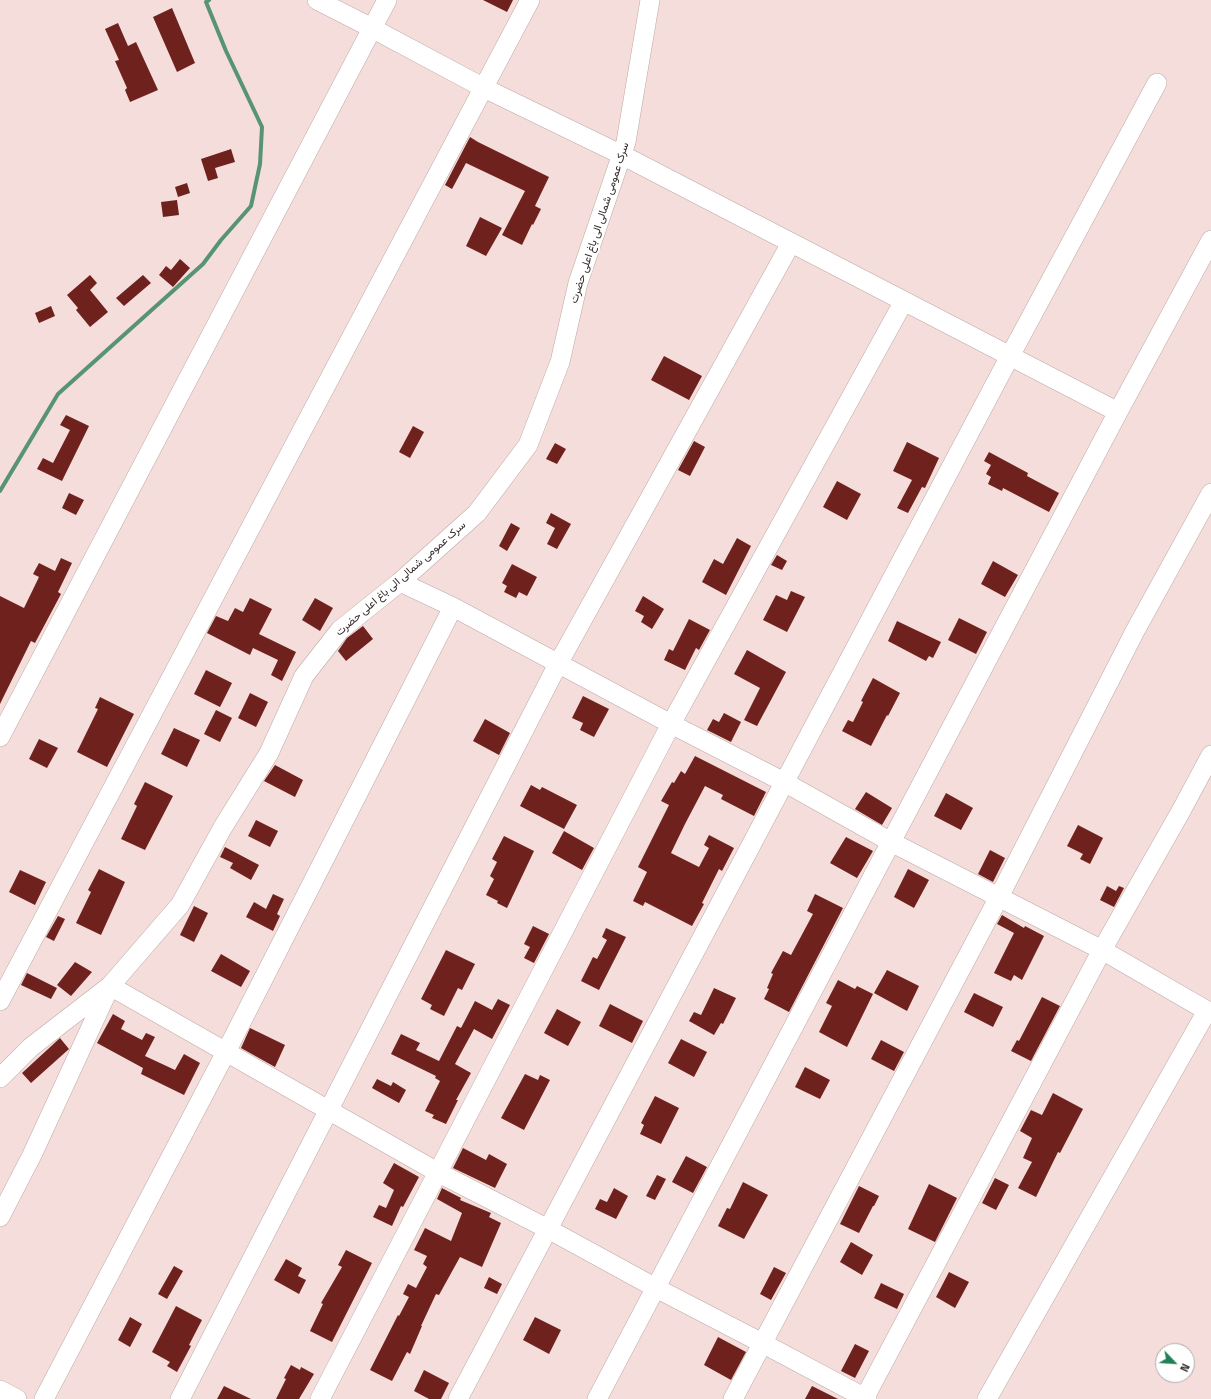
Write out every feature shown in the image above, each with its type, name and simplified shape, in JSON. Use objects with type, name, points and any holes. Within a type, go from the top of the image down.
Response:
[{"type":"street","points":[[317,0],[484,88],[622,155],[1118,412]]},
{"type":"street","points":[[0,737],[386,0]]},
{"type":"street","points":[[0,1001],[530,0]]},
{"type":"street","name":"سرک عمومی شمالی الی باغ اعلی حضرت","points":[[0,1078],[31,1047],[110,986],[180,906],[223,827],[269,753],[304,676],[340,630],[400,582],[477,513],[528,445],[560,362],[578,283],[626,142],[650,0]]},
{"type":"street","points":[[458,1399],[1010,356],[1157,83]]},
{"type":"street","points":[[597,1399],[1118,412],[1211,240]]},
{"type":"street","points":[[180,1399],[558,664],[791,243]]},
{"type":"street","points":[[320,1399],[439,1173],[671,724],[904,301]]},
{"type":"street","points":[[733,1399],[764,1344],[999,897],[1135,631],[1211,493]]},
{"type":"street","points":[[400,582],[453,607],[671,724],[784,782],[891,842],[1102,950],[1209,1012],[987,1399]]},
{"type":"street","points":[[44,1399],[226,1052],[453,607]]},
{"type":"street","points":[[0,1217],[32,1155],[110,986],[439,1173],[548,1229],[865,1399],[1102,950],[1211,755]]},
{"type":"street","points":[[0,1390],[17,1399]]},
{"type":"building","points":[[483,0],[513,0],[507,12]]},
{"type":"building","points":[[172,8],[195,63],[177,72],[153,17]]},
{"type":"building","points":[[118,23],[128,46],[136,42],[158,90],[130,102],[125,90],[127,88],[115,61],[119,60],[105,29]]},
{"type":"building","points":[[470,137],[549,177],[535,206],[541,209],[522,245],[502,235],[525,191],[466,163],[452,189],[445,185]]},
{"type":"building","points":[[231,149],[235,162],[215,168],[218,178],[208,181],[201,159]]},
{"type":"building","points":[[187,183],[190,193],[178,197],[175,187]]},
{"type":"building","points":[[177,200],[179,215],[163,217],[161,202]]},
{"type":"building","points":[[480,217],[502,228],[486,256],[466,246]]},
{"type":"building","points":[[180,259],[190,268],[173,287],[159,275],[166,266],[171,270]]},
{"type":"building","points":[[90,275],[97,283],[90,290],[108,312],[90,327],[76,310],[78,308],[67,295]]},
{"type":"building","points":[[143,275],[151,283],[124,306],[116,298]]},
{"type":"building","points":[[51,306],[55,316],[39,323],[35,313]]},
{"type":"building","points":[[664,356],[702,376],[689,400],[651,380]]},
{"type":"building","points":[[66,415],[89,426],[62,481],[37,469],[43,458],[53,463],[70,430],[60,425]]},
{"type":"building","points":[[413,426],[424,432],[410,458],[399,452]]},
{"type":"building","points":[[694,441],[705,447],[690,476],[678,470]]},
{"type":"building","points":[[907,442],[939,458],[925,488],[922,487],[908,513],[897,508],[912,480],[893,471]]},
{"type":"building","points":[[555,443],[566,449],[557,464],[546,459]]},
{"type":"building","points":[[989,452],[1028,473],[1027,476],[1059,493],[1049,512],[1003,488],[1002,491],[988,484],[991,477],[986,474],[991,465],[984,461]]},
{"type":"building","points":[[837,481],[861,494],[847,520],[823,507]]},
{"type":"building","points":[[69,493],[84,500],[76,515],[62,508]]},
{"type":"building","points":[[551,513],[571,524],[557,549],[547,544],[555,528],[546,523]]},
{"type":"building","points":[[511,523],[520,528],[507,551],[499,546]]},
{"type":"building","points":[[737,538],[751,546],[726,595],[702,582],[714,559],[723,564]]},
{"type":"building","points":[[777,555],[787,561],[782,570],[771,565]]},
{"type":"building","points":[[61,558],[72,563],[58,592],[61,594],[35,643],[31,641],[0,704],[0,596],[24,608],[39,577],[33,574],[39,563],[55,571]]},
{"type":"building","points":[[993,561],[1018,575],[1005,597],[981,584]]},
{"type":"building","points":[[512,564],[537,577],[527,596],[519,592],[516,598],[504,592],[507,586],[502,583]]},
{"type":"building","points":[[791,591],[805,597],[787,632],[763,620],[776,595],[787,600]]},
{"type":"building","points":[[643,596],[664,609],[652,629],[641,622],[644,616],[635,611]]},
{"type":"building","points":[[250,598],[272,609],[259,634],[296,652],[282,681],[271,675],[278,660],[253,648],[250,655],[207,633],[216,616],[228,621],[235,608],[243,612]]},
{"type":"building","points":[[315,598],[333,608],[320,631],[302,620]]},
{"type":"building","points":[[959,618],[987,632],[976,654],[948,640]]},
{"type":"building","points":[[689,619],[710,630],[699,650],[696,648],[685,670],[664,660],[669,649],[673,651]]},
{"type":"building","points":[[897,621],[941,642],[933,658],[929,656],[926,661],[888,641]]},
{"type":"building","points":[[363,626],[373,639],[346,661],[338,651],[347,638]]},
{"type":"building","points":[[747,650],[786,672],[757,726],[744,720],[760,688],[734,674]]},
{"type":"building","points":[[206,670],[232,683],[220,707],[194,694]]},
{"type":"building","points":[[873,678],[900,693],[871,746],[842,731],[848,720],[853,722],[863,702],[861,701]]},
{"type":"building","points":[[250,693],[268,702],[256,727],[238,718]]},
{"type":"building","points":[[583,696],[609,709],[594,737],[580,730],[583,723],[572,718]]},
{"type":"building","points":[[100,697],[134,714],[107,767],[77,752],[98,709],[95,708]]},
{"type":"building","points":[[216,710],[232,718],[220,742],[204,734]]},
{"type":"building","points":[[724,713],[741,722],[731,742],[707,730],[713,719],[719,722]]},
{"type":"building","points":[[485,719],[510,733],[499,755],[473,741]]},
{"type":"building","points":[[174,728],[200,740],[187,767],[161,754]]},
{"type":"building","points":[[39,739],[58,748],[47,768],[29,759]]},
{"type":"building","points":[[695,756],[766,792],[754,816],[721,799],[723,795],[705,786],[671,853],[699,867],[709,848],[704,845],[709,835],[734,848],[722,871],[719,869],[702,903],[704,904],[692,926],[645,902],[643,906],[633,901],[647,872],[638,867],[669,805],[661,801],[672,782],[674,783],[681,771],[685,774]]},
{"type":"building","points":[[275,765],[303,780],[295,797],[264,781]]},
{"type":"building","points":[[145,782],[173,796],[145,850],[121,839],[137,806],[134,804]]},
{"type":"building","points":[[531,785],[540,790],[542,787],[577,805],[564,829],[520,806]]},
{"type":"building","points":[[866,792],[892,808],[882,825],[855,809]]},
{"type":"building","points":[[946,793],[973,808],[961,830],[934,816]]},
{"type":"building","points":[[256,820],[278,831],[270,847],[248,836]]},
{"type":"building","points":[[1078,825],[1103,838],[1090,864],[1080,859],[1083,854],[1067,846]]},
{"type":"building","points":[[564,831],[594,848],[582,870],[552,853]]},
{"type":"building","points":[[504,836],[534,851],[507,908],[497,903],[498,901],[486,895],[494,879],[490,876],[497,862],[492,859]]},
{"type":"building","points":[[846,837],[873,851],[857,878],[830,863]]},
{"type":"building","points":[[225,847],[259,865],[251,880],[230,868],[233,863],[220,857]]},
{"type":"building","points":[[990,850],[1005,858],[993,882],[978,874]]},
{"type":"building","points":[[99,869],[125,882],[101,935],[76,923],[91,892],[88,890]]},
{"type":"building","points":[[908,869],[929,880],[914,908],[894,897]]},
{"type":"building","points":[[20,870],[46,882],[35,905],[9,892]]},
{"type":"building","points":[[1107,886],[1116,891],[1119,886],[1124,888],[1114,907],[1100,900]]},
{"type":"building","points":[[273,894],[284,899],[277,914],[280,916],[273,931],[246,917],[254,902],[266,909]]},
{"type":"building","points":[[815,894],[843,908],[789,1012],[764,999],[769,989],[767,988],[773,974],[771,973],[783,951],[791,955],[813,914],[807,911]]},
{"type":"building","points":[[194,906],[208,913],[194,942],[180,935]]},
{"type":"building","points":[[1002,915],[1024,928],[1025,926],[1044,936],[1022,980],[1014,975],[1011,981],[994,973],[1014,933],[997,924]]},
{"type":"building","points":[[58,916],[65,919],[54,941],[46,937]]},
{"type":"building","points":[[533,926],[549,934],[534,963],[524,958],[530,947],[524,944]]},
{"type":"building","points":[[606,928],[626,937],[599,990],[581,981],[593,957],[597,959],[607,940],[602,937]]},
{"type":"building","points":[[446,950],[475,964],[462,990],[458,988],[444,1016],[430,1009],[432,1005],[421,999]]},
{"type":"building","points":[[221,954],[250,971],[241,987],[211,971]]},
{"type":"building","points":[[75,962],[92,972],[71,996],[57,985]]},
{"type":"building","points":[[887,970],[919,986],[907,1011],[874,993]]},
{"type":"building","points":[[27,973],[57,988],[51,999],[21,985]]},
{"type":"building","points":[[838,980],[855,989],[857,986],[873,994],[847,1047],[819,1032],[832,1006],[826,1003]]},
{"type":"building","points":[[714,988],[736,998],[723,1024],[721,1023],[714,1035],[689,1021],[694,1012],[701,1015]]},
{"type":"building","points":[[974,993],[1003,1007],[993,1027],[964,1012]]},
{"type":"building","points":[[1042,997],[1060,1006],[1031,1061],[1011,1051],[1017,1040],[1019,1041]]},
{"type":"building","points":[[498,999],[510,1005],[492,1039],[474,1029],[455,1064],[471,1073],[456,1100],[458,1100],[446,1124],[432,1118],[434,1115],[425,1111],[440,1081],[435,1078],[436,1076],[391,1054],[401,1034],[420,1043],[416,1050],[439,1061],[457,1026],[461,1028],[475,1001],[492,1010]]},
{"type":"building","points":[[610,1004],[643,1021],[632,1043],[599,1026]]},
{"type":"building","points":[[557,1009],[581,1022],[568,1046],[544,1033]]},
{"type":"building","points":[[113,1014],[125,1021],[121,1029],[142,1040],[146,1033],[155,1037],[145,1056],[175,1070],[184,1054],[200,1063],[184,1095],[141,1074],[143,1068],[97,1043]]},
{"type":"building","points":[[250,1028],[285,1045],[275,1067],[241,1048]]},
{"type":"building","points":[[60,1038],[69,1049],[31,1083],[22,1073]]},
{"type":"building","points":[[681,1039],[707,1052],[694,1077],[668,1063]]},
{"type":"building","points":[[881,1040],[904,1052],[894,1071],[871,1059]]},
{"type":"building","points":[[805,1067],[830,1080],[820,1099],[795,1087]]},
{"type":"building","points":[[525,1074],[538,1080],[540,1075],[550,1080],[524,1130],[501,1118]]},
{"type":"building","points":[[377,1079],[391,1086],[393,1082],[406,1090],[399,1103],[372,1088]]},
{"type":"building","points":[[1053,1093],[1083,1109],[1060,1153],[1058,1152],[1036,1197],[1018,1188],[1032,1162],[1023,1158],[1032,1138],[1020,1131],[1031,1110],[1042,1115]]},
{"type":"building","points":[[655,1096],[679,1108],[661,1144],[640,1134],[644,1125],[641,1123]]},
{"type":"building","points":[[463,1148],[486,1160],[489,1154],[507,1164],[495,1188],[453,1168]]},
{"type":"building","points":[[686,1156],[707,1167],[693,1193],[672,1182]]},
{"type":"building","points":[[394,1163],[419,1177],[403,1207],[401,1206],[392,1226],[373,1217],[379,1205],[386,1208],[394,1190],[383,1183]]},
{"type":"building","points":[[657,1175],[666,1179],[655,1200],[646,1196]]},
{"type":"building","points":[[995,1178],[1009,1185],[996,1210],[982,1203]]},
{"type":"building","points":[[743,1182],[768,1195],[744,1239],[718,1226],[727,1208],[730,1209]]},
{"type":"building","points":[[929,1184],[957,1198],[935,1242],[908,1229]]},
{"type":"building","points":[[859,1186],[879,1196],[859,1233],[840,1224]]},
{"type":"building","points":[[442,1188],[461,1198],[460,1200],[491,1213],[489,1217],[501,1223],[482,1267],[460,1257],[439,1295],[436,1294],[410,1354],[407,1352],[392,1381],[370,1370],[398,1315],[399,1316],[409,1297],[403,1294],[408,1284],[416,1288],[427,1267],[423,1264],[427,1256],[414,1250],[425,1228],[451,1241],[462,1213],[437,1199]]},
{"type":"building","points":[[614,1188],[628,1196],[616,1219],[595,1209],[600,1199],[607,1202]]},
{"type":"building","points":[[851,1242],[873,1255],[862,1275],[840,1262]]},
{"type":"building","points":[[346,1250],[372,1263],[332,1342],[310,1331],[323,1304],[321,1303],[342,1267],[338,1265]]},
{"type":"building","points":[[286,1259],[302,1268],[298,1276],[306,1280],[299,1294],[274,1280]]},
{"type":"building","points":[[174,1266],[183,1271],[167,1299],[158,1294]]},
{"type":"building","points":[[774,1267],[786,1273],[771,1300],[760,1294]]},
{"type":"building","points":[[949,1272],[969,1282],[955,1308],[936,1297]]},
{"type":"building","points":[[489,1277],[502,1284],[497,1294],[484,1288]]},
{"type":"building","points":[[881,1283],[904,1294],[897,1309],[874,1298]]},
{"type":"building","points":[[176,1306],[202,1320],[189,1345],[191,1346],[177,1372],[167,1366],[170,1362],[152,1352]]},
{"type":"building","points":[[130,1317],[142,1324],[130,1347],[118,1340]]},
{"type":"building","points":[[535,1317],[561,1330],[549,1354],[523,1340]]},
{"type":"building","points":[[718,1337],[746,1352],[731,1380],[704,1365]]},
{"type":"building","points":[[855,1344],[869,1351],[855,1378],[841,1371]]},
{"type":"building","points":[[291,1365],[300,1370],[301,1367],[314,1374],[299,1399],[276,1399],[286,1379],[284,1378]]},
{"type":"building","points":[[424,1370],[449,1383],[441,1399],[429,1399],[414,1391]]},
{"type":"building","points":[[224,1386],[251,1399],[217,1399]]},
{"type":"building","points":[[812,1386],[838,1399],[805,1399]]},
{"type":"waterway","points":[[0,491],[58,394],[203,264],[221,240],[251,206],[260,164],[262,127],[226,51],[206,2],[209,0]]}]
